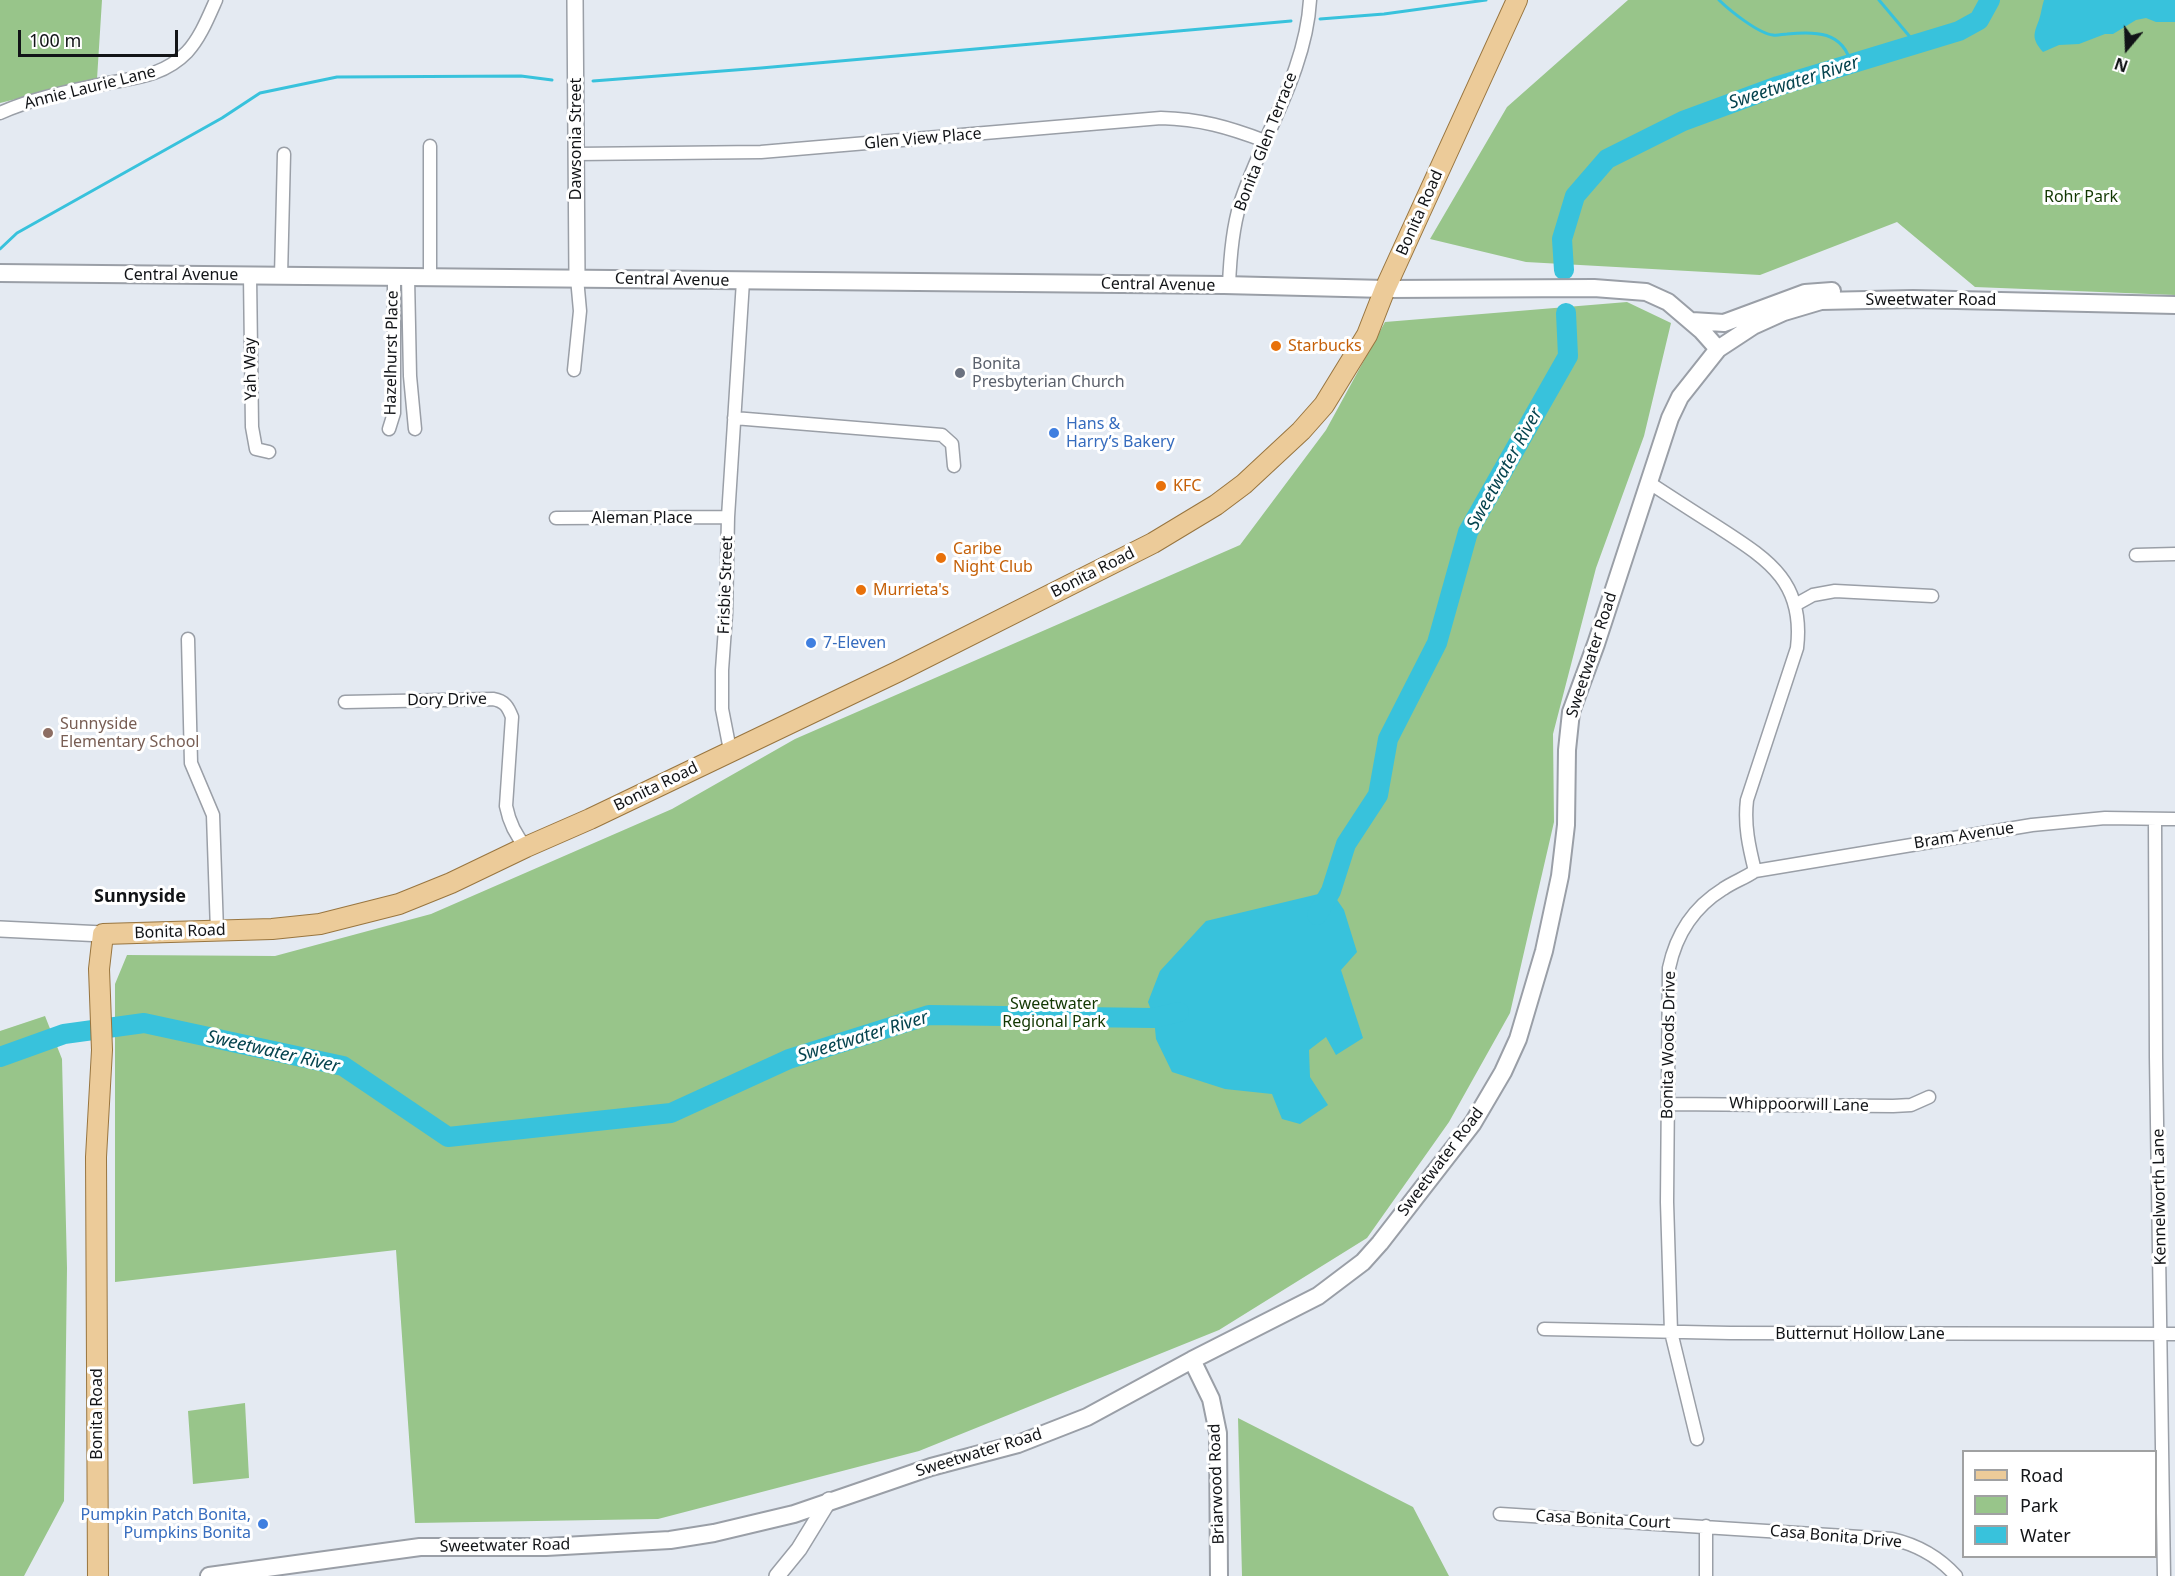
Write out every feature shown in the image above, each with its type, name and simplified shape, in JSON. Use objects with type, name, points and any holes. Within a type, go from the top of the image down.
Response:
[{"type":"main road","name":"Bonita Road","points":[[96,1574],[96,1157],[102,1050],[99,969],[103,934],[272,929],[320,924],[399,904],[451,883],[590,819],[897,672],[1154,543],[1216,505],[1244,484],[1301,431],[1324,405],[1367,335],[1516,0]]},
{"type":"main road","name":"Central Avenue","points":[[0,273],[1386,289],[1594,288],[1646,292],[1668,302],[1692,321],[1718,349]]},
{"type":"main road","points":[[1692,321],[1724,323],[1805,293],[1854,290],[1866,299]]},
{"type":"main road","name":"Sweetwater Road","points":[[209,1576],[420,1547],[546,1546],[670,1540],[714,1533],[794,1514],[829,1500],[931,1467],[1018,1444],[1087,1417],[1318,1296],[1363,1263],[1380,1243],[1473,1123],[1503,1072],[1518,1038],[1544,951],[1560,876],[1566,825],[1567,750],[1571,712],[1596,645],[1670,418],[1680,397],[1718,349],[1753,326],[1784,312],[1821,301],[2031,300],[2175,305]]},
{"type":"main road","name":"Briarwood Road","points":[[1192,1360],[1211,1400],[1218,1433],[1219,1576]]},
{"type":"street","name":"Annie Laurie Lane","points":[[0,113],[32,101],[161,71],[178,60],[192,46],[216,0]]},
{"type":"street","name":"Dawsonia Street","points":[[575,0],[577,278]]},
{"type":"street","name":"Bonita Glen Terrace","points":[[1229,286],[1232,242],[1238,212],[1303,45],[1310,0]]},
{"type":"street","name":"Glen View Place","points":[[576,154],[761,152],[1161,118],[1210,123],[1265,141]]},
{"type":"street","points":[[430,146],[430,277]]},
{"type":"street","points":[[281,276],[284,154]]},
{"type":"street","name":"Yah Way","points":[[250,275],[252,427],[256,449],[269,452]]},
{"type":"street","points":[[401,277],[415,429]]},
{"type":"street","name":"Hazelhurst Place","points":[[389,429],[394,413],[401,277]]},
{"type":"street","points":[[574,370],[580,311],[577,278]]},
{"type":"street","name":"Frisbie Street","points":[[730,750],[722,699],[728,517],[743,281]]},
{"type":"street","points":[[734,418],[942,435],[952,444],[954,466]]},
{"type":"street","points":[[1648,482],[1761,555],[1785,583],[1795,605],[1798,627],[1797,648],[1747,800],[1745,816],[1748,846],[1755,871]]},
{"type":"street","name":"Aleman Place","points":[[556,518],[728,517]]},
{"type":"street","points":[[2136,555],[2175,554]]},
{"type":"street","points":[[1795,605],[1813,595],[1835,591],[1932,596]]},
{"type":"street","points":[[188,639],[191,763],[213,816],[217,931]]},
{"type":"street","name":"Dory Drive","points":[[345,702],[493,699],[500,700],[508,706],[513,717],[506,806],[514,829],[526,847]]},
{"type":"street","name":"Bram Avenue","points":[[1755,871],[2032,825],[2105,818],[2175,819]]},
{"type":"street","name":"Kennelworth Lane","points":[[2155,819],[2164,1576]]},
{"type":"street","name":"Bonita Woods Drive","points":[[1697,1439],[1671,1332],[1667,1202],[1668,968],[1674,947],[1684,927],[1707,900],[1755,871]]},
{"type":"street","points":[[0,929],[103,934]]},
{"type":"street","name":"Whippoorwill Lane","points":[[1668,1104],[1893,1106],[1911,1105],[1929,1097]]},
{"type":"street","name":"Butternut Hollow Lane","points":[[1544,1329],[1671,1332],[2175,1334]]},
{"type":"street","points":[[777,1576],[799,1548],[829,1500]]},
{"type":"street","name":"Casa Bonita Court","points":[[1500,1514],[1706,1526]]},
{"type":"street","points":[[1706,1526],[1706,1576]]},
{"type":"street","name":"Casa Bonita Drive","points":[[1706,1526],[1892,1539],[1928,1552],[1956,1576]]},
{"type":"green space","points":[[0,0],[102,0],[97,79],[0,103]]},
{"type":"green space","name":"Rohr Park","points":[[1628,0],[2175,0],[2175,295],[1975,287],[1897,222],[1760,275],[1526,262],[1430,239],[1507,107]]},
{"type":"green space","name":"Sweetwater Regional Park","points":[[1627,302],[1671,323],[1644,436],[1596,568],[1553,734],[1554,822],[1510,1013],[1449,1122],[1367,1238],[1219,1330],[919,1451],[658,1519],[415,1523],[396,1250],[115,1282],[115,984],[127,955],[275,956],[431,914],[672,809],[795,739],[1240,545],[1326,430],[1385,322]]},
{"type":"green space","points":[[45,1016],[62,1059],[67,1268],[64,1501],[24,1576],[0,1576],[0,1031]]},
{"type":"green space","points":[[245,1403],[249,1478],[193,1484],[188,1411]]},
{"type":"green space","points":[[1238,1418],[1413,1507],[1449,1576],[1242,1576]]},
{"type":"water","points":[[2044,0],[2175,0],[2175,22],[2156,22],[2146,18],[2136,20],[2113,34],[2105,34],[2079,44],[2059,45],[2043,52],[2035,37]]},
{"type":"water","points":[[1331,891],[1344,910],[1357,952],[1341,970],[1363,1038],[1336,1055],[1326,1037],[1309,1050],[1310,1077],[1328,1105],[1300,1124],[1282,1119],[1272,1094],[1225,1089],[1172,1072],[1156,1039],[1154,1018],[1148,1002],[1160,971],[1206,921]]},
{"type":"waterway","points":[[1320,19],[1384,14],[1486,0]]},
{"type":"waterway","points":[[1719,0],[1744,21],[1767,34],[1817,33],[1835,39],[1842,45],[1851,64]]},
{"type":"waterway","points":[[1879,0],[1916,44]]},
{"type":"waterway","name":"Sweetwater River","points":[[1564,270],[1562,239],[1575,196],[1607,159],[1683,121],[1778,86],[1959,31],[1979,20],[1990,0]]},
{"type":"waterway","points":[[593,81],[1291,21]]},
{"type":"waterway","points":[[0,249],[17,233],[222,118],[260,93],[337,77],[521,76],[552,80]]},
{"type":"waterway","name":"Sweetwater River","points":[[1317,915],[1331,891],[1346,844],[1378,795],[1388,739],[1437,643],[1468,532],[1568,356],[1566,313]]},
{"type":"waterway","name":"Sweetwater River","points":[[0,1057],[64,1034],[144,1023],[343,1066],[448,1137],[671,1113],[789,1059],[929,1015],[1154,1018],[1179,1012]]},
{"type":"place","name":"Starbucks","points":[[1276,346]]},
{"type":"place","name":"Bonita Presbyterian Church","points":[[960,373]]},
{"type":"place","name":"Hans & Harry’s Bakery","points":[[1054,433]]},
{"type":"place","name":"KFC","points":[[1161,486]]},
{"type":"place","name":"Caribe Night Club","points":[[941,558]]},
{"type":"place","name":"Murrieta's","points":[[861,590]]},
{"type":"place","name":"7-Eleven","points":[[811,643]]},
{"type":"place","name":"Sunnyside Elementary School","points":[[48,733]]},
{"type":"place","name":"Pumpkin Patch Bonita, Pumpkins Bonita","points":[[263,1524]]},
{"type":"district","name":"Sunnyside","points":[[140,897]]}]
